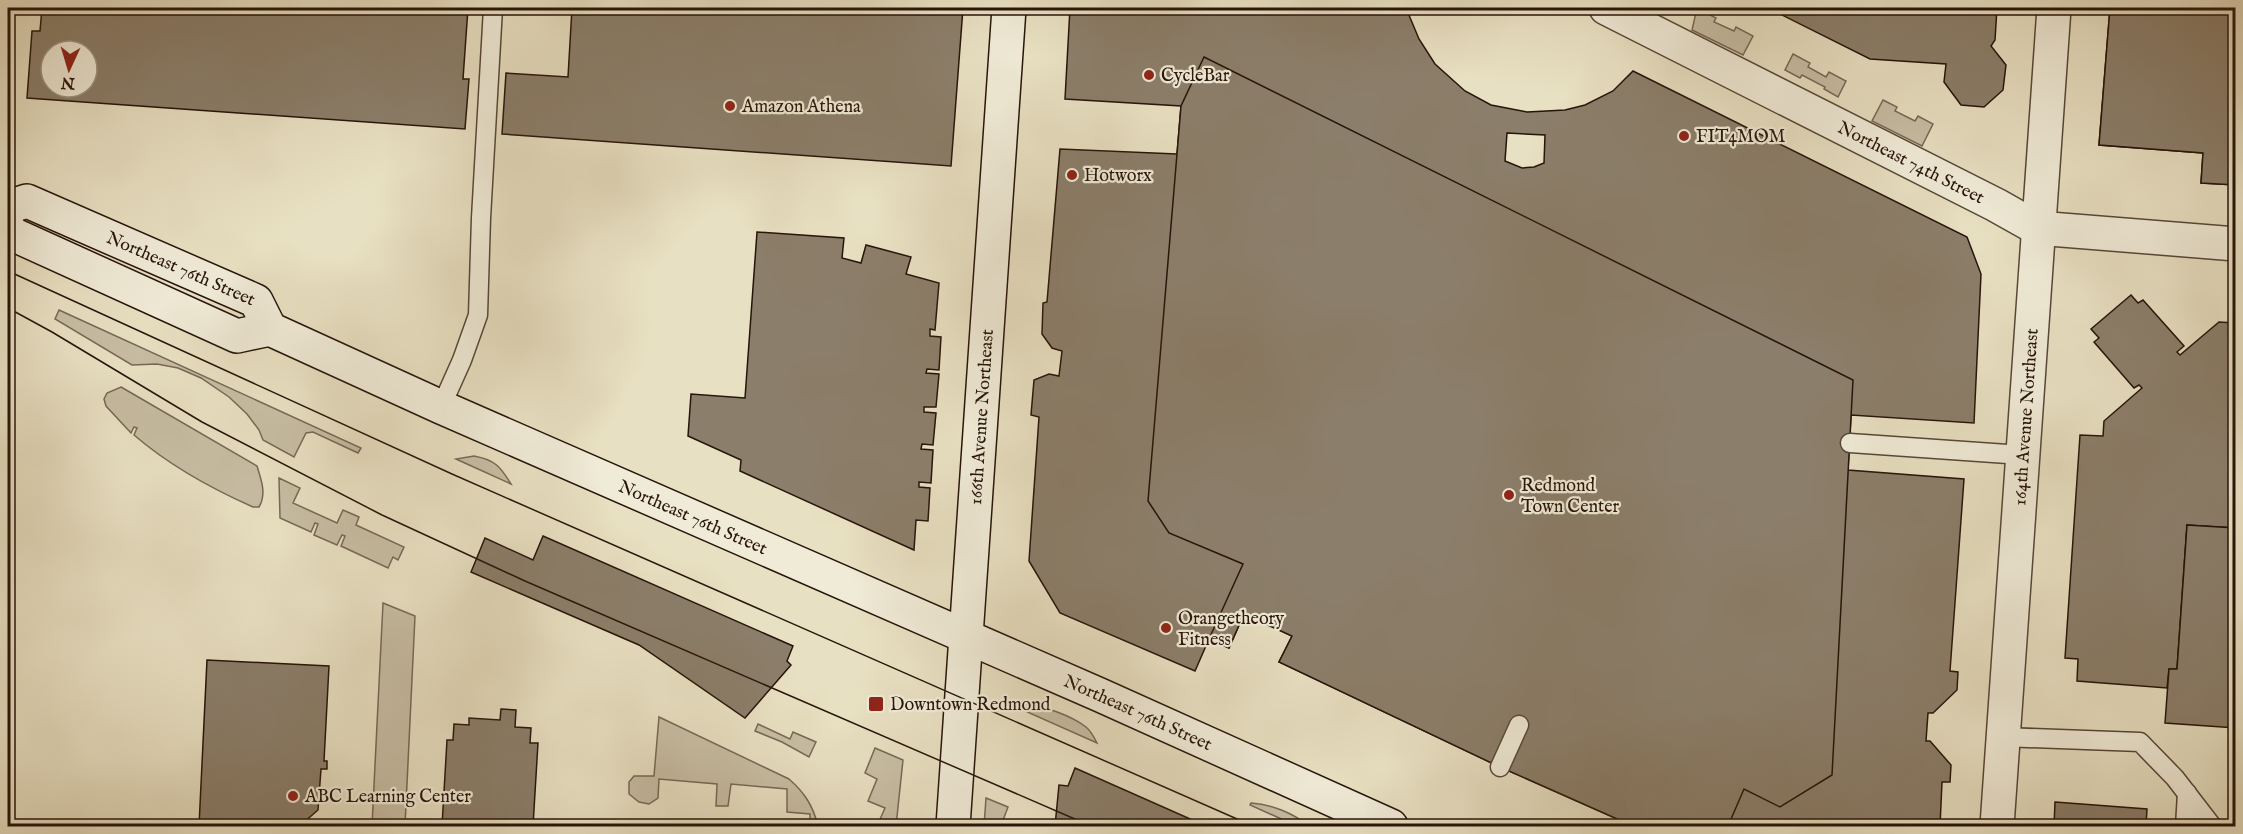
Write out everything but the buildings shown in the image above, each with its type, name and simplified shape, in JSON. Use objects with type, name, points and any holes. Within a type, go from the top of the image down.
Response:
[{"type":"street","name":"166th Avenue Northeast","points":[[953,826],[1009,8]]},
{"type":"street","name":"Northeast 74th Street","points":[[1606,8],[1986,199],[2037,228],[2235,243]]},
{"type":"street","name":"164th Avenue Northeast","points":[[1997,826],[2054,8]]},
{"type":"street","name":"Northeast 76th Street","points":[[8,207],[27,201],[256,302],[270,329],[441,407],[1100,694],[1390,826]]},
{"type":"street","points":[[8,227],[10,233],[237,336],[270,329]]},
{"type":"lane","points":[[441,407],[462,360],[478,315],[493,8]]},
{"type":"lane","points":[[1850,443],[2022,455]]},
{"type":"lane","points":[[1500,767],[1519,725]]},
{"type":"lane","points":[[2003,737],[2140,742],[2175,778],[2212,826]]},
{"type":"lane","points":[[2184,826],[2187,793]]},
{"type":"shaded area","points":[[1697,8],[1716,18],[1714,22],[1734,31],[1736,27],[1753,36],[1743,55],[1692,30]]},
{"type":"shaded area","points":[[1793,54],[1810,63],[1808,67],[1826,77],[1829,72],[1846,81],[1838,97],[1802,75],[1800,78],[1785,70]]},
{"type":"shaded area","points":[[1883,100],[1897,107],[1895,111],[1915,121],[1918,116],[1933,124],[1922,146],[1872,121]]},
{"type":"shaded area","points":[[59,310],[361,448],[358,453],[313,432],[306,433],[294,457],[263,440],[259,430],[247,414],[229,397],[201,378],[178,368],[157,364],[132,365],[55,319]]},
{"type":"shaded area","points":[[121,387],[257,466],[263,492],[259,507],[253,507],[191,476],[134,435],[137,428],[134,427],[131,433],[106,406],[104,399],[107,393]]},
{"type":"shaded area","points":[[474,456],[496,465],[511,484],[456,459]]},
{"type":"shaded area","points":[[279,478],[300,488],[293,503],[337,523],[343,510],[359,517],[356,525],[404,547],[398,560],[393,557],[388,568],[341,546],[345,536],[342,535],[337,545],[314,535],[318,524],[315,523],[311,532],[280,518]]},
{"type":"shaded area","points":[[383,603],[415,616],[405,826],[372,826]]},
{"type":"shaded area","points":[[1024,704],[1048,709],[1073,719],[1088,729],[1097,743],[1016,707]]},
{"type":"shaded area","points":[[659,717],[789,779],[808,800],[818,826],[810,826],[810,814],[787,812],[787,789],[731,784],[728,806],[716,806],[717,784],[659,779],[658,798],[649,804],[639,802],[629,794],[629,782],[634,776],[654,776]]},
{"type":"shaded area","points":[[758,724],[790,739],[793,732],[816,742],[809,757],[782,742],[755,731]]},
{"type":"shaded area","points":[[875,748],[903,760],[896,826],[877,826],[885,808],[868,801],[877,779],[865,773]]},
{"type":"shaded area","points":[[986,798],[1008,807],[1002,823],[1008,826],[984,826]]},
{"type":"shaded area","points":[[1251,803],[1281,810],[1308,826],[1297,826],[1250,805]]},
{"type":"tram line","points":[[8,271],[452,474],[1253,826]]},
{"type":"tram line","points":[[8,308],[202,422],[382,515],[525,581],[1091,826]]},
{"type":"place","name":"CycleBar","points":[[1149,75]]},
{"type":"place","name":"Amazon Athena","points":[[730,106]]},
{"type":"place","name":"FIT4MOM","points":[[1684,136]]},
{"type":"place","name":"Hotworx","points":[[1072,175]]},
{"type":"place","name":"Redmond Town Center","points":[[1509,495]]},
{"type":"place","name":"Orangetheory Fitness","points":[[1166,628]]},
{"type":"place","name":"Downtown Redmond","points":[[876,704]]},
{"type":"place","name":"ABC Learning Center","points":[[293,796]]}]
